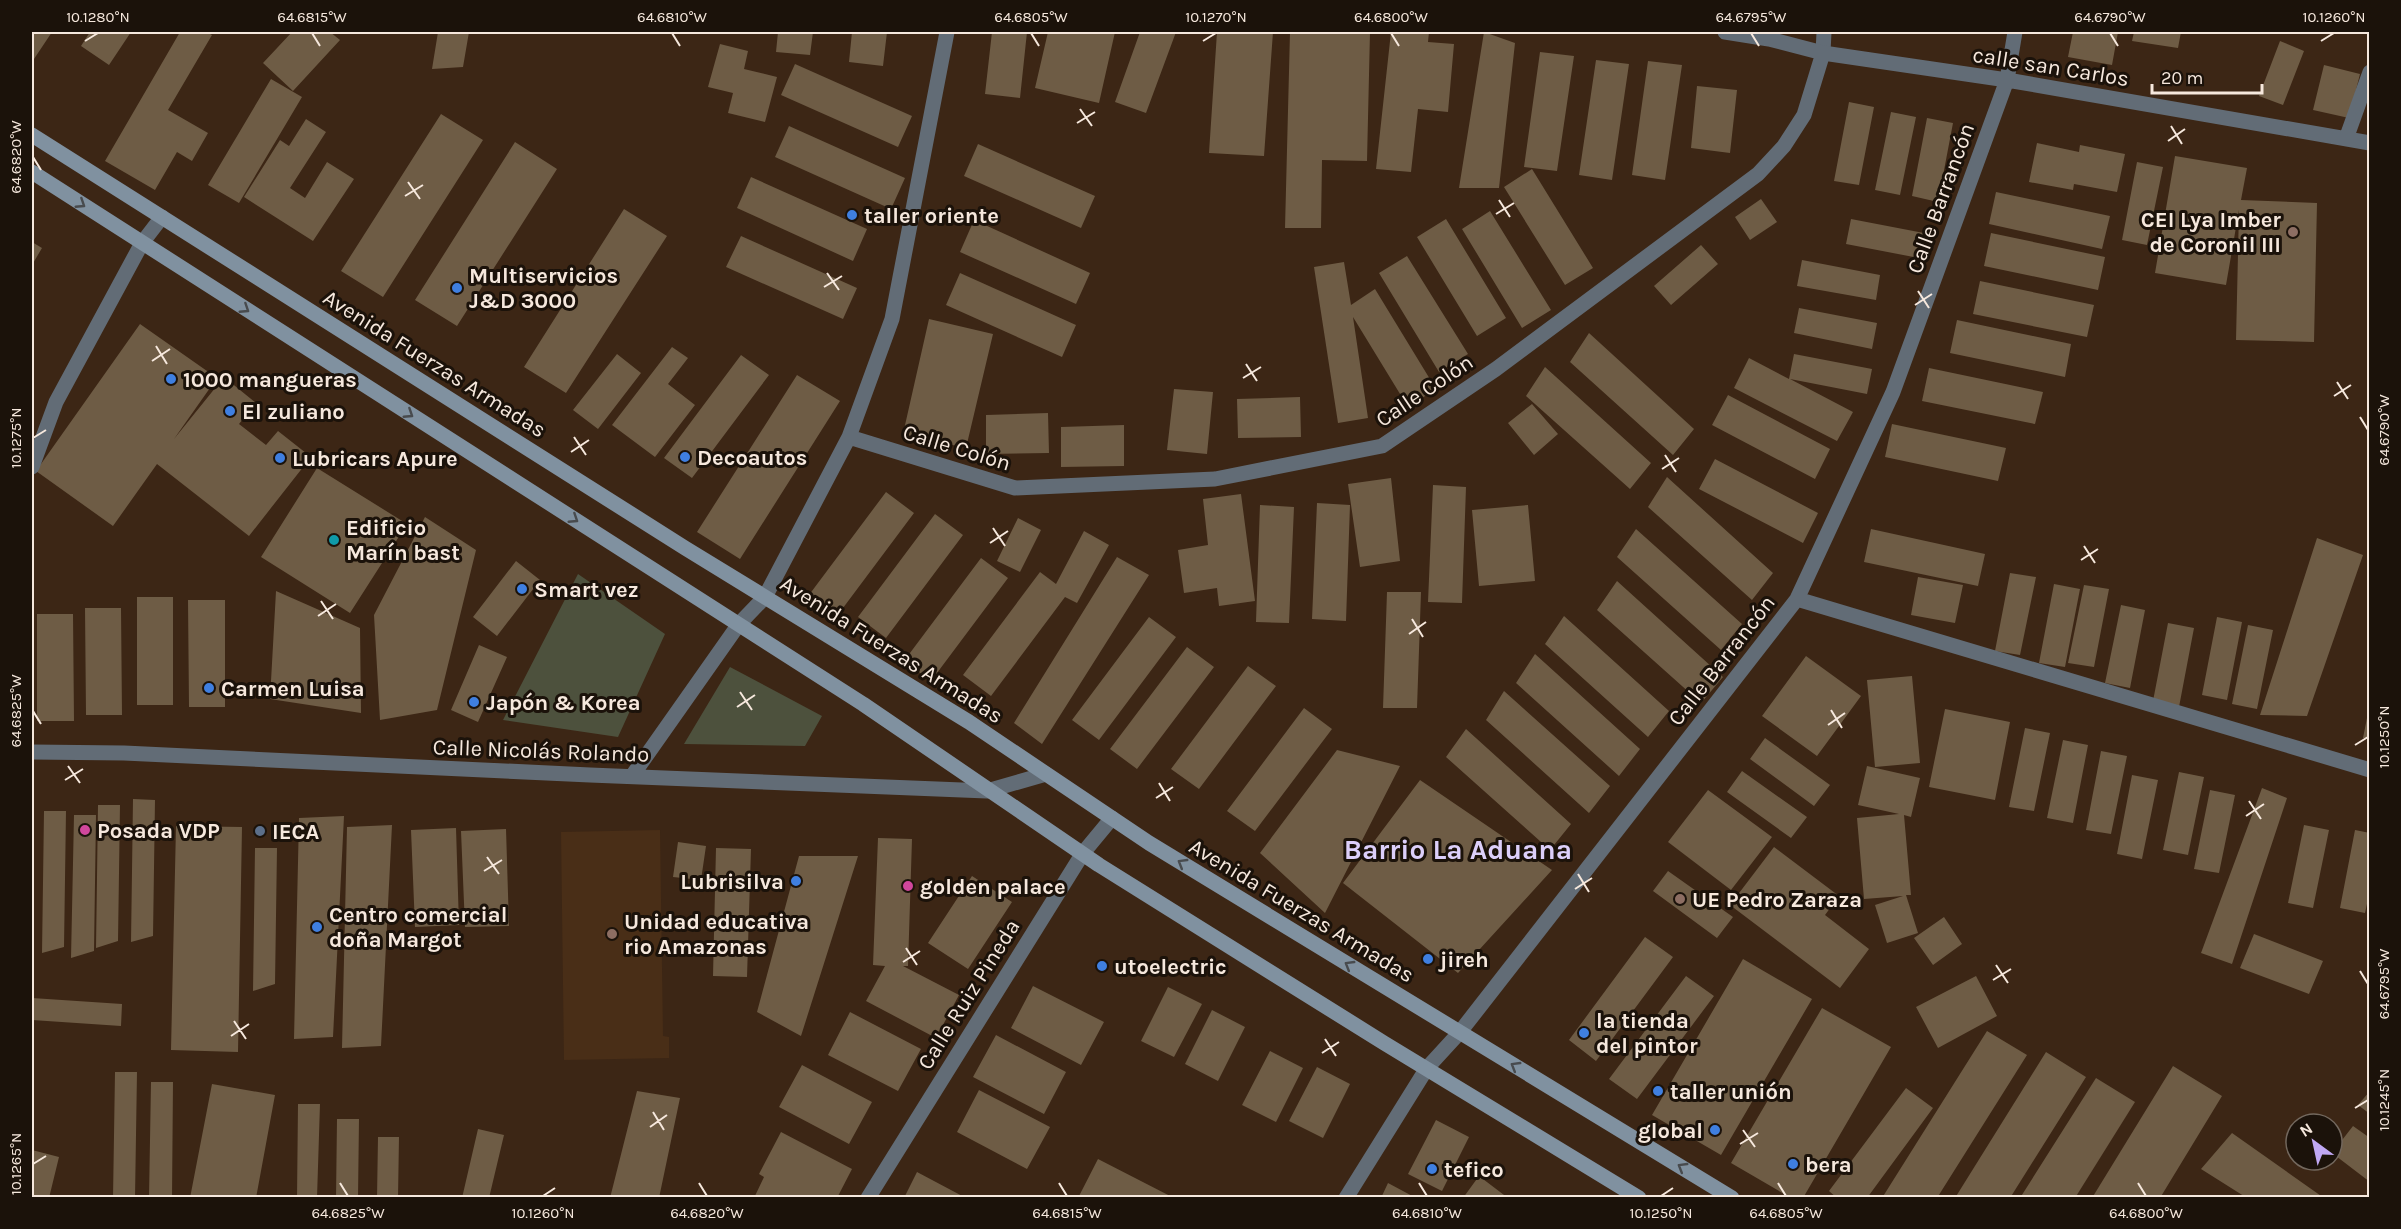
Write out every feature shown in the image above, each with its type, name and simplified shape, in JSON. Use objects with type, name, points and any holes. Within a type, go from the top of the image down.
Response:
[{"type":"street","points":[[632,777],[739,624],[765,597],[849,437],[892,319],[947,32]]},
{"type":"street","name":"calle san Carlos","points":[[1725,32],[1769,39],[1823,53],[2007,80],[2370,143]]},
{"type":"street","name":"Calle Colón","points":[[849,437],[1015,488],[1215,479],[1382,446],[1496,369],[1758,174],[1784,146],[1803,115],[1823,53],[1824,32]]},
{"type":"street","name":"Calle Barrancón","points":[[1346,1197],[1427,1068],[1460,1032],[1797,599],[1893,392],[2007,80],[2015,32]]},
{"type":"street","points":[[2346,138],[2370,72]]},
{"type":"street","name":"Avenida Fuerzas Armadas","points":[[32,135],[765,597],[969,722],[1149,843],[1732,1197]]},
{"type":"street","points":[[32,172],[863,704],[1083,853],[1427,1068],[1639,1197]]},
{"type":"street","points":[[32,467],[56,402],[142,243],[162,217]]},
{"type":"street","points":[[1797,599],[2370,770]]},
{"type":"street","name":"Calle Nicolás Rolando","points":[[32,752],[124,753],[632,777],[987,790],[1046,774]]},
{"type":"street","name":"Calle Ruiz Pineda","points":[[868,1197],[1083,853],[1112,818]]},
{"type":"shaded area","name":"Unidad educativa rio Amazonas","points":[[660,830],[663,1036],[669,1037],[669,1058],[564,1060],[561,832]]},
{"type":"green space","points":[[578,574],[665,634],[618,737],[503,720]]},
{"type":"green space","points":[[730,667],[822,716],[805,746],[684,744]]},
{"type":"building","points":[[32,32],[52,32],[32,62]]},
{"type":"building","points":[[90,32],[131,32],[109,65],[81,46]]},
{"type":"building","points":[[180,32],[206,32],[212,35],[168,110],[208,133],[192,161],[177,152],[155,190],[105,161]]},
{"type":"building","points":[[292,32],[330,32],[340,40],[293,91],[263,63]]},
{"type":"building","points":[[438,32],[469,32],[463,67],[432,69]]},
{"type":"building","points":[[778,32],[813,32],[810,55],[776,52]]},
{"type":"building","points":[[852,32],[887,32],[883,66],[849,62]]},
{"type":"building","points":[[992,32],[1027,32],[1020,98],[985,94]]},
{"type":"building","points":[[1048,32],[1115,32],[1099,103],[1035,88]]},
{"type":"building","points":[[1140,32],[1176,32],[1146,113],[1115,102]]},
{"type":"building","points":[[1217,32],[1273,32],[1264,156],[1209,153]]},
{"type":"building","points":[[1290,32],[1370,32],[1367,161],[1322,160],[1321,228],[1285,228]]},
{"type":"building","points":[[1391,32],[1429,32],[1428,42],[1454,44],[1448,112],[1418,109],[1411,172],[1376,169]]},
{"type":"building","points":[[1484,32],[1515,43],[1499,188],[1459,188]]},
{"type":"building","points":[[2073,32],[2118,32],[2112,65],[2068,57]]},
{"type":"building","points":[[2134,32],[2181,32],[2178,48],[2132,41]]},
{"type":"building","points":[[2280,41],[2304,51],[2283,105],[2259,96]]},
{"type":"building","points":[[720,44],[748,51],[744,69],[777,77],[765,122],[728,113],[733,93],[708,87]]},
{"type":"building","points":[[1540,52],[1574,56],[1557,171],[1524,167]]},
{"type":"building","points":[[1596,60],[1629,64],[1612,180],[1579,175]]},
{"type":"building","points":[[1648,61],[1682,65],[1665,180],[1632,175]]},
{"type":"building","points":[[795,64],[912,116],[898,147],[781,95]]},
{"type":"building","points":[[2324,65],[2360,74],[2349,118],[2313,110]]},
{"type":"building","points":[[271,79],[302,97],[239,203],[208,185]]},
{"type":"building","points":[[1697,86],[1737,90],[1730,153],[1691,148]]},
{"type":"building","points":[[1849,102],[1874,107],[1859,185],[1834,181]]},
{"type":"building","points":[[1891,112],[1916,117],[1900,195],[1875,190]]},
{"type":"building","points":[[441,114],[483,140],[383,297],[341,271]]},
{"type":"building","points":[[1927,118],[1953,123],[1938,202],[1912,196]]},
{"type":"building","points":[[306,119],[326,132],[290,188],[305,198],[327,162],[354,179],[313,241],[244,197],[280,140],[289,146]]},
{"type":"building","points":[[789,126],[905,178],[891,209],[775,157]]},
{"type":"building","points":[[515,142],[557,169],[457,326],[415,300]]},
{"type":"building","points":[[2037,143],[2079,152],[2080,145],[2125,154],[2117,192],[2074,184],[2073,190],[2029,182]]},
{"type":"building","points":[[978,144],[1095,196],[1081,228],[964,176]]},
{"type":"building","points":[[2175,156],[2247,168],[2241,200],[2317,203],[2314,342],[2236,340],[2239,210],[2226,285],[2155,273]]},
{"type":"building","points":[[2137,162],[2163,167],[2147,245],[2122,240]]},
{"type":"building","points":[[1532,169],[1593,268],[1565,285],[1504,187]]},
{"type":"building","points":[[751,177],[867,229],[853,261],[737,208]]},
{"type":"building","points":[[1996,192],[2110,216],[2102,249],[1989,224]]},
{"type":"building","points":[[1761,199],[1777,222],[1750,240],[1735,217]]},
{"type":"building","points":[[624,209],[667,236],[566,393],[524,367]]},
{"type":"building","points":[[1490,211],[1551,310],[1522,328],[1462,229]]},
{"type":"building","points":[[1446,219],[1506,318],[1477,336],[1417,237]]},
{"type":"building","points":[[1851,219],[1929,234],[1924,259],[1846,244]]},
{"type":"building","points":[[974,220],[1090,273],[1076,304],[960,252]]},
{"type":"building","points":[[1991,233],[2105,257],[2098,290],[1984,266]]},
{"type":"building","points":[[741,236],[857,288],[843,319],[726,267]]},
{"type":"building","points":[[32,242],[42,248],[32,265]]},
{"type":"building","points":[[1701,245],[1718,264],[1671,305],[1654,286]]},
{"type":"building","points":[[1407,256],[1468,354],[1439,372],[1379,273]]},
{"type":"building","points":[[1802,260],[1880,275],[1876,300],[1797,286]]},
{"type":"building","points":[[1344,262],[1351,305],[1375,289],[1436,389],[1408,407],[1353,317],[1368,418],[1338,423],[1314,267]]},
{"type":"building","points":[[960,273],[1076,325],[1062,357],[946,305]]},
{"type":"building","points":[[1980,281],[2094,305],[2087,337],[1973,314]]},
{"type":"building","points":[[1799,308],[1877,323],[1872,349],[1794,333]]},
{"type":"building","points":[[929,319],[993,334],[966,448],[903,434]]},
{"type":"building","points":[[1957,320],[2071,344],[2065,377],[1950,353]]},
{"type":"building","points":[[140,324],[217,378],[174,439],[224,377],[256,403],[239,424],[266,445],[278,431],[311,457],[249,536],[157,464],[113,526],[36,471]]},
{"type":"building","points":[[1589,333],[1694,429],[1673,455],[1570,362]]},
{"type":"building","points":[[672,347],[688,358],[668,384],[695,405],[655,457],[612,425]]},
{"type":"building","points":[[617,354],[641,373],[598,429],[573,410]]},
{"type":"building","points":[[1794,354],[1872,369],[1867,394],[1790,379],[1853,412],[1837,441],[1734,388],[1749,358],[1789,379]]},
{"type":"building","points":[[741,355],[769,375],[692,478],[664,458]]},
{"type":"building","points":[[1545,367],[1651,463],[1630,489],[1526,396]]},
{"type":"building","points":[[1929,368],[2043,392],[2035,424],[1922,401]]},
{"type":"building","points":[[797,375],[840,401],[740,559],[697,532]]},
{"type":"building","points":[[1174,389],[1213,392],[1207,454],[1167,450]]},
{"type":"building","points":[[1728,395],[1830,449],[1815,479],[1712,425]]},
{"type":"building","points":[[1300,397],[1301,437],[1238,438],[1237,399]]},
{"type":"building","points":[[1532,404],[1558,434],[1534,455],[1508,423]]},
{"type":"building","points":[[1048,413],[1049,453],[986,454],[986,415]]},
{"type":"building","points":[[1892,424],[2006,448],[1998,481],[1885,457]]},
{"type":"building","points":[[1124,425],[1124,466],[1061,467],[1061,427]]},
{"type":"building","points":[[1715,459],[1818,513],[1803,543],[1699,489]]},
{"type":"building","name":"Edificio Marín bast","points":[[317,468],[407,524],[350,613],[261,557]]},
{"type":"building","points":[[1667,477],[1773,573],[1752,600],[1648,507]]},
{"type":"building","points":[[1391,478],[1400,561],[1360,567],[1348,484]]},
{"type":"building","points":[[1433,485],[1466,487],[1462,603],[1428,602]]},
{"type":"building","points":[[886,492],[914,513],[837,616],[809,595]]},
{"type":"building","points":[[1241,494],[1255,601],[1219,606],[1217,588],[1184,593],[1178,550],[1208,545],[1203,499]]},
{"type":"building","points":[[1317,503],[1350,505],[1346,621],[1312,619]]},
{"type":"building","points":[[1260,505],[1294,507],[1289,623],[1256,622]]},
{"type":"building","points":[[1528,505],[1535,581],[1479,586],[1472,510]]},
{"type":"building","points":[[935,514],[963,535],[886,638],[858,617]]},
{"type":"building","points":[[425,517],[476,550],[437,710],[380,720],[374,615]]},
{"type":"building","points":[[1018,518],[1041,530],[1020,572],[997,561]]},
{"type":"building","points":[[1636,529],[1742,624],[1721,650],[1617,557]]},
{"type":"building","points":[[1871,529],[1985,554],[1978,586],[1864,562]]},
{"type":"building","points":[[1084,531],[1109,545],[1077,603],[1065,597],[991,696],[963,675],[1040,572],[1056,584]]},
{"type":"building","points":[[2317,538],[2363,555],[2307,716],[2260,715]]},
{"type":"building","points":[[1117,557],[1149,575],[1042,744],[1014,723]]},
{"type":"building","points":[[981,558],[1008,578],[931,681],[904,661]]},
{"type":"building","points":[[516,561],[540,580],[497,636],[473,617]]},
{"type":"building","points":[[2010,573],[2036,577],[2020,655],[1995,651]]},
{"type":"building","points":[[1918,577],[1963,585],[1955,623],[1911,615]]},
{"type":"building","points":[[1617,581],[1723,677],[1701,703],[1597,610]]},
{"type":"building","points":[[2054,584],[2080,589],[2065,667],[2039,663]]},
{"type":"building","points":[[2084,585],[2109,589],[2094,667],[2068,663]]},
{"type":"building","points":[[276,591],[360,628],[361,713],[270,699]]},
{"type":"building","points":[[1387,592],[1421,592],[1417,708],[1383,708]]},
{"type":"building","points":[[137,597],[173,597],[173,705],[137,705]]},
{"type":"building","points":[[188,600],[225,600],[225,707],[189,707]]},
{"type":"building","points":[[2121,605],[2145,610],[2130,688],[2105,683]]},
{"type":"building","points":[[85,608],[121,608],[122,715],[86,715]]},
{"type":"building","points":[[37,614],[73,614],[74,721],[37,721]]},
{"type":"building","points":[[1564,616],[1669,711],[1648,737],[1545,644]]},
{"type":"building","points":[[1149,617],[1176,637],[1099,740],[1072,720]]},
{"type":"building","points":[[2217,617],[2242,622],[2227,700],[2202,695]]},
{"type":"building","points":[[2168,623],[2194,628],[2179,707],[2153,701]]},
{"type":"building","points":[[2248,625],[2273,630],[2257,709],[2232,704]]},
{"type":"building","points":[[479,645],[507,657],[478,722],[451,710]]},
{"type":"building","points":[[1187,647],[1214,667],[1137,769],[1110,749]]},
{"type":"building","points":[[1535,654],[1640,749],[1619,776],[1516,683]]},
{"type":"building","points":[[1806,656],[1861,696],[1817,756],[1762,716]]},
{"type":"building","points":[[1248,666],[1276,686],[1199,789],[1171,769]]},
{"type":"building","points":[[1912,676],[1920,763],[1875,767],[1867,680]]},
{"type":"building","points":[[1504,691],[1610,786],[1589,813],[1486,720]]},
{"type":"building","points":[[1304,708],[1332,729],[1255,831],[1227,811]]},
{"type":"building","points":[[1945,709],[2010,722],[1995,800],[1929,787]]},
{"type":"building","points":[[2368,713],[2370,713],[2370,739],[2363,738]]},
{"type":"building","points":[[2025,728],[2050,733],[2034,811],[2009,807]]},
{"type":"building","points":[[1466,729],[1571,824],[1550,850],[1446,757]]},
{"type":"building","points":[[1765,738],[1830,785],[1814,806],[1750,759]]},
{"type":"building","points":[[2063,740],[2088,745],[2073,823],[2047,818]]},
{"type":"building","points":[[1337,750],[1400,766],[1325,913],[1260,853]]},
{"type":"building","points":[[2101,751],[2127,756],[2111,834],[2086,830]]},
{"type":"building","points":[[1867,766],[1920,778],[1911,817],[1904,815],[1911,895],[1906,895],[1918,933],[1887,943],[1875,905],[1903,896],[1864,899],[1857,818],[1899,814],[1858,805]]},
{"type":"building","points":[[1742,771],[1807,817],[1791,838],[1727,792]]},
{"type":"building","points":[[2179,772],[2204,777],[2188,855],[2163,850]]},
{"type":"building","points":[[2132,775],[2158,780],[2142,859],[2117,854]]},
{"type":"building","points":[[1420,780],[1552,870],[1458,973],[1343,883]]},
{"type":"building","points":[[2262,788],[2287,798],[2232,964],[2201,953]]},
{"type":"building","points":[[1708,790],[1772,837],[1731,890],[1668,842]]},
{"type":"building","points":[[2210,790],[2235,795],[2219,873],[2194,869]]},
{"type":"building","points":[[133,799],[155,800],[153,936],[131,942]]},
{"type":"building","points":[[98,805],[120,805],[118,941],[96,948]]},
{"type":"building","points":[[44,811],[66,811],[64,947],[42,953]]},
{"type":"building","points":[[74,815],[96,815],[94,951],[71,958]]},
{"type":"building","name":"Centro comercial doña Margot","points":[[344,816],[333,1037],[294,1039],[299,818]]},
{"type":"building","points":[[392,825],[381,1046],[342,1048],[347,827]]},
{"type":"building","points":[[2304,825],[2329,830],[2313,908],[2288,903]]},
{"type":"building","points":[[176,826],[242,827],[238,1052],[171,1050]]},
{"type":"building","points":[[456,828],[459,925],[415,927],[411,830]]},
{"type":"building","points":[[506,829],[509,926],[465,927],[461,831]]},
{"type":"building","points":[[2355,830],[2370,833],[2370,890],[2365,913],[2340,908]]},
{"type":"building","points":[[878,838],[912,839],[908,966],[903,966],[959,995],[936,1038],[866,1001],[885,966],[873,965]]},
{"type":"building","points":[[678,842],[706,846],[701,880],[673,877]]},
{"type":"building","points":[[1774,847],[1839,896],[1825,915],[1869,949],[1840,988],[1730,905]]},
{"type":"building","points":[[255,848],[277,848],[275,984],[253,991]]},
{"type":"building","points":[[716,848],[751,849],[747,977],[713,976]]},
{"type":"building","points":[[799,856],[858,856],[801,1036],[757,1012]]},
{"type":"building","points":[[1668,871],[1733,917],[1717,938],[1653,891]]},
{"type":"building","points":[[972,876],[1012,902],[968,969],[928,943]]},
{"type":"building","points":[[1944,917],[1962,944],[1933,965],[1914,938]]},
{"type":"building","points":[[2254,934],[2323,961],[2309,994],[2240,968]]},
{"type":"building","points":[[1645,937],[1673,957],[1596,1061],[1569,1040]]},
{"type":"building","points":[[1743,959],[1812,999],[1721,1155],[1652,1115]]},
{"type":"building","points":[[1686,976],[1714,996],[1637,1099],[1609,1079]]},
{"type":"building","points":[[1976,976],[1997,1016],[1938,1048],[1916,1007]]},
{"type":"building","points":[[1033,986],[1104,1022],[1081,1065],[1011,1028]]},
{"type":"building","points":[[1168,987],[1202,1004],[1174,1057],[1141,1041]]},
{"type":"building","points":[[32,998],[122,1004],[121,1026],[32,1020]]},
{"type":"building","points":[[1822,1008],[1891,1047],[1803,1198],[1791,1198],[1731,1163]]},
{"type":"building","points":[[1212,1010],[1245,1027],[1218,1081],[1185,1064]]},
{"type":"building","points":[[850,1012],[921,1049],[898,1091],[828,1055]]},
{"type":"building","points":[[1987,1031],[2027,1055],[1937,1198],[1882,1198]]},
{"type":"building","points":[[996,1035],[1066,1072],[1044,1114],[973,1077]]},
{"type":"building","points":[[1270,1051],[1303,1068],[1276,1122],[1242,1105]]},
{"type":"building","points":[[2046,1052],[2086,1077],[2010,1198],[1955,1198]]},
{"type":"building","points":[[802,1065],[872,1102],[849,1144],[779,1107]]},
{"type":"building","points":[[2173,1066],[2222,1096],[2160,1198],[2092,1198]]},
{"type":"building","points":[[1317,1067],[1350,1084],[1323,1138],[1289,1121]]},
{"type":"building","points":[[115,1072],[137,1072],[135,1198],[113,1198]]},
{"type":"building","points":[[2096,1078],[2135,1102],[2075,1198],[2020,1198]]},
{"type":"building","points":[[151,1082],[173,1082],[172,1198],[149,1198]]},
{"type":"building","points":[[212,1084],[275,1095],[256,1198],[190,1198]]},
{"type":"building","points":[[1906,1088],[1933,1108],[1867,1198],[1837,1198],[1829,1191]]},
{"type":"building","points":[[979,1090],[1050,1127],[1027,1169],[957,1132]]},
{"type":"building","points":[[637,1091],[680,1098],[659,1198],[610,1198]]},
{"type":"building","points":[[2370,1091],[2370,1114],[2358,1105]]},
{"type":"building","points":[[298,1104],[320,1104],[317,1198],[297,1198]]},
{"type":"building","points":[[337,1119],[359,1119],[358,1198],[336,1198]]},
{"type":"building","points":[[1436,1120],[1469,1137],[1442,1191],[1408,1174]]},
{"type":"building","points":[[2353,1126],[2370,1138],[2370,1182],[2344,1162],[2344,1138]]},
{"type":"building","points":[[478,1129],[504,1135],[489,1198],[462,1198]]},
{"type":"building","points":[[781,1132],[852,1169],[837,1198],[754,1198],[764,1177],[759,1174]]},
{"type":"building","points":[[2232,1133],[2284,1170],[2284,1172],[2324,1198],[2247,1198],[2201,1169]]},
{"type":"building","points":[[378,1137],[399,1137],[398,1198],[377,1198]]},
{"type":"building","points":[[32,1150],[59,1157],[49,1198],[32,1198]]},
{"type":"building","points":[[1098,1159],[1174,1198],[1078,1198]]},
{"type":"building","points":[[917,1172],[966,1198],[904,1198]]},
{"type":"building","points":[[1479,1176],[1508,1198],[1463,1198]]},
{"type":"building","points":[[1388,1183],[1416,1198],[1381,1198]]},
{"type":"place","name":"taller oriente","points":[[852,215]]},
{"type":"place","name":"CEI Lya Imber de Coronil III","points":[[2293,232]]},
{"type":"place","name":"Multiservicios J&D 3000","points":[[457,288]]},
{"type":"place","name":"1000 mangueras","points":[[171,379]]},
{"type":"place","name":"El zuliano","points":[[230,411]]},
{"type":"place","name":"Decoautos","points":[[685,457]]},
{"type":"place","name":"Lubricars Apure","points":[[280,458]]},
{"type":"place","name":"Edificio Marín bast","points":[[334,540]]},
{"type":"place","name":"Smart vez","points":[[522,589]]},
{"type":"place","name":"Carmen Luisa","points":[[209,688]]},
{"type":"place","name":"Japón & Korea","points":[[474,702]]},
{"type":"place","name":"Posada VDP","points":[[85,830]]},
{"type":"place","name":"IECA","points":[[260,831]]},
{"type":"place","name":"Lubrisilva","points":[[796,881]]},
{"type":"place","name":"golden palace","points":[[908,886]]},
{"type":"place","name":"UE Pedro Zaraza","points":[[1680,899]]},
{"type":"place","name":"Centro comercial doña Margot","points":[[317,927]]},
{"type":"place","name":"Unidad educativa rio Amazonas","points":[[612,934]]},
{"type":"place","name":"jireh","points":[[1428,959]]},
{"type":"place","name":"utoelectric","points":[[1102,966]]},
{"type":"place","name":"la tienda del pintor","points":[[1584,1033]]},
{"type":"place","name":"taller unión","points":[[1658,1091]]},
{"type":"place","name":"global","points":[[1715,1130]]},
{"type":"place","name":"bera","points":[[1793,1164]]},
{"type":"place","name":"tefico","points":[[1432,1169]]},
{"type":"district","name":"Barrio La Aduana","points":[[1458,849]]}]
